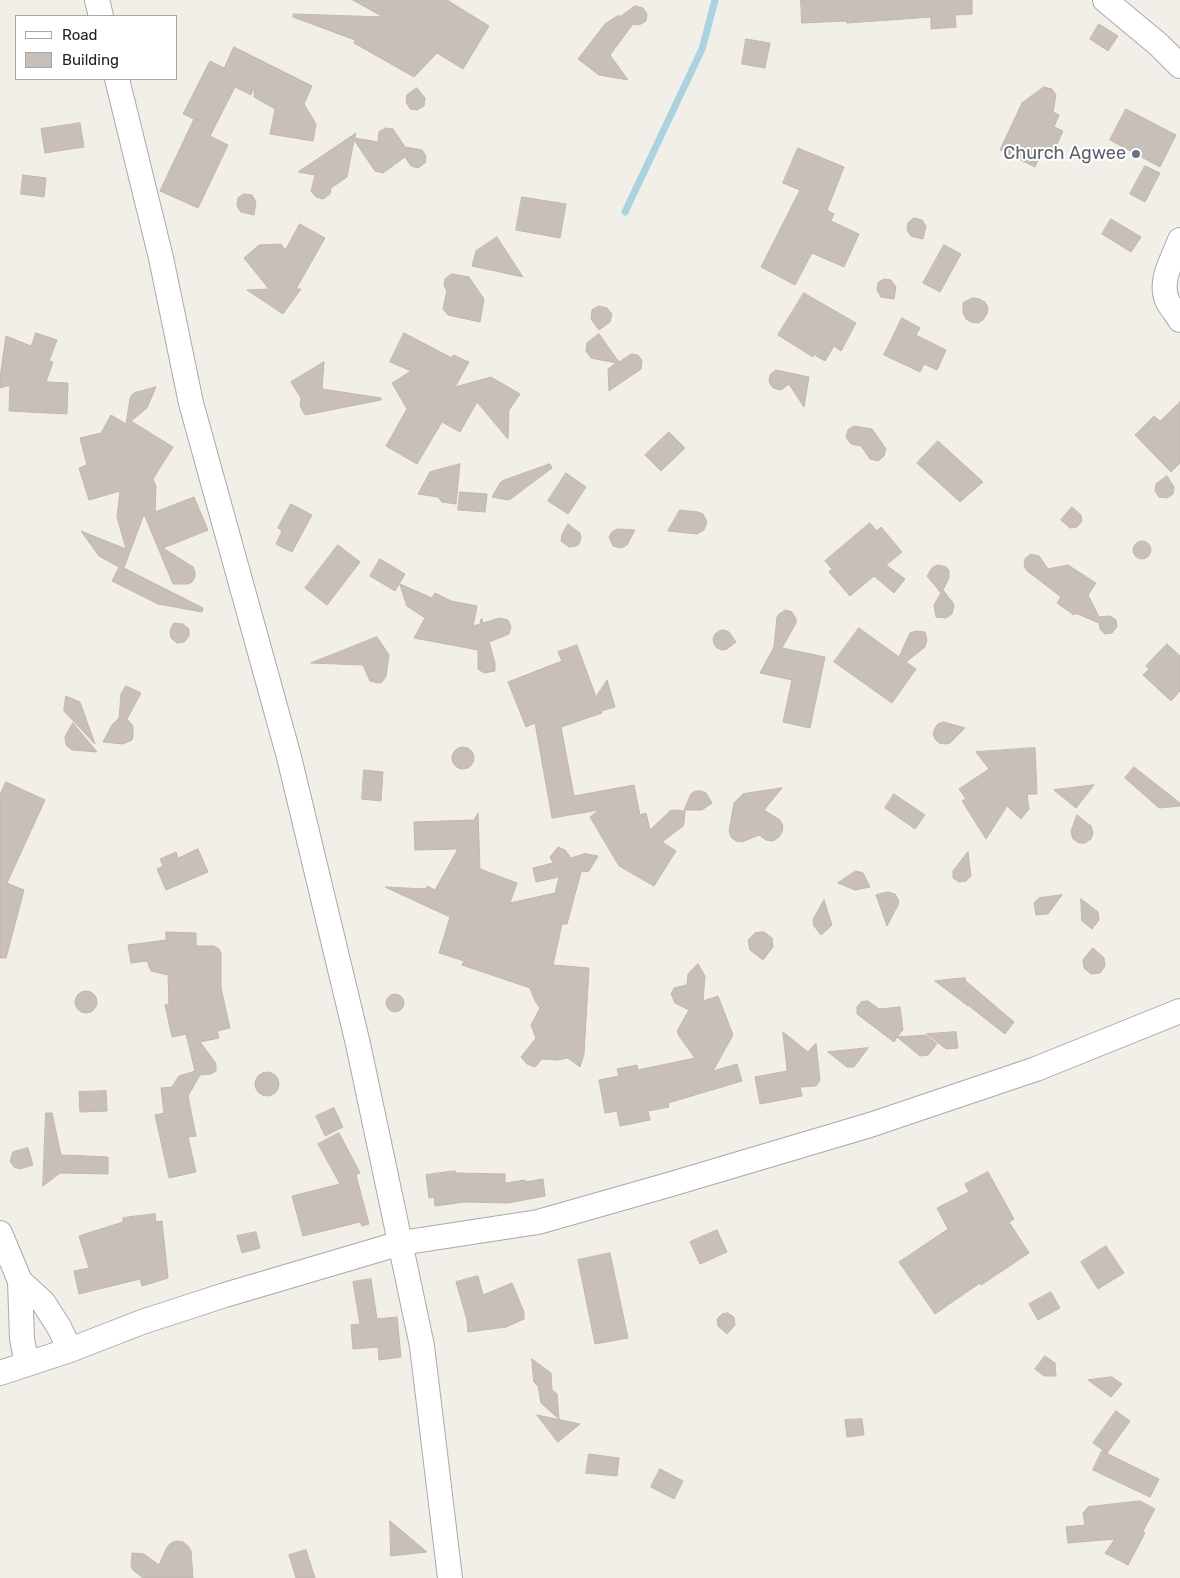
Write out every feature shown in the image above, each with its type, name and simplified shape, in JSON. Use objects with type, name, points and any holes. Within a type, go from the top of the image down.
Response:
[{"type":"street","points":[[97,0],[101,15]]},
{"type":"street","points":[[1105,0],[1159,45],[1180,66]]},
{"type":"street","points":[[117,80],[161,258],[191,403],[289,757],[358,1044],[422,1346],[450,1578]]},
{"type":"street","points":[[1180,240],[1166,276],[1164,288],[1168,301],[1180,320]]},
{"type":"street","points":[[0,1373],[70,1350],[142,1322],[225,1295],[401,1243],[538,1222],[861,1128],[1036,1069],[1180,1011]]},
{"type":"street","points":[[0,1233],[20,1281],[22,1339],[27,1364]]},
{"type":"street","points":[[20,1281],[43,1302],[59,1326],[70,1350]]},
{"type":"building","points":[[353,0],[447,0],[489,26],[463,69],[437,53],[414,77],[354,43],[355,40],[293,17],[293,14],[383,17]]},
{"type":"building","points":[[801,0],[972,0],[972,14],[955,15],[956,27],[931,29],[931,17],[847,23],[846,21],[802,23]]},
{"type":"building","points":[[635,6],[643,8],[647,14],[646,21],[639,25],[633,24],[610,55],[628,80],[599,75],[578,59],[605,24]]},
{"type":"building","points":[[1099,24],[1118,36],[1108,51],[1090,39]]},
{"type":"building","points":[[746,39],[770,43],[765,68],[742,64]]},
{"type":"building","points":[[234,47],[312,86],[304,104],[316,124],[313,141],[270,134],[275,109],[254,97],[255,86],[251,95],[235,87],[210,136],[228,145],[198,208],[160,191],[194,119],[183,114],[210,61],[224,68]]},
{"type":"building","points":[[1044,87],[1052,89],[1056,95],[1053,112],[1059,115],[1054,127],[1063,131],[1053,153],[1050,154],[1042,151],[1035,167],[1000,150],[1022,103]]},
{"type":"building","points":[[417,88],[425,98],[424,106],[417,110],[410,109],[406,102],[407,95]]},
{"type":"building","points":[[1126,109],[1176,135],[1160,167],[1110,140]]},
{"type":"building","points":[[80,123],[84,147],[45,153],[41,129]]},
{"type":"building","points":[[386,128],[393,129],[405,147],[422,150],[426,156],[425,163],[418,168],[411,166],[405,157],[383,173],[375,171],[354,140],[347,177],[331,188],[330,194],[323,199],[316,197],[311,191],[315,175],[298,172],[356,133],[355,138],[378,142],[379,132]]},
{"type":"building","points":[[798,148],[844,167],[827,210],[834,214],[831,221],[859,234],[844,267],[812,253],[795,285],[761,267],[800,190],[783,183]]},
{"type":"building","points":[[1145,166],[1160,173],[1145,202],[1130,194]]},
{"type":"building","points":[[23,175],[46,178],[44,197],[21,194]]},
{"type":"building","points":[[244,194],[252,195],[256,202],[254,215],[241,212],[237,206],[238,198]]},
{"type":"building","points":[[522,197],[566,204],[560,238],[516,230]]},
{"type":"building","points":[[914,218],[922,220],[926,226],[923,239],[911,236],[907,230],[908,223]]},
{"type":"building","points":[[1111,219],[1141,237],[1131,252],[1102,234]]},
{"type":"building","points":[[300,224],[325,238],[296,289],[301,289],[283,314],[247,290],[269,289],[244,258],[259,245],[281,244],[285,250]]},
{"type":"building","points":[[497,237],[523,277],[472,266],[476,251]]},
{"type":"building","points":[[944,245],[961,254],[940,292],[923,283]]},
{"type":"building","points":[[452,274],[469,277],[484,299],[480,322],[448,315],[443,309],[447,290],[444,286],[445,279]]},
{"type":"building","points":[[884,279],[891,280],[896,287],[894,299],[881,297],[877,290],[878,283]]},
{"type":"building","points":[[804,293],[856,323],[841,351],[834,346],[825,361],[813,354],[813,357],[778,335]]},
{"type":"building","points":[[973,298],[985,302],[988,308],[983,320],[978,323],[966,319],[963,313],[963,303]]},
{"type":"building","points":[[599,306],[607,308],[612,314],[610,322],[599,330],[591,319],[592,310]]},
{"type":"building","points":[[902,318],[920,328],[916,335],[946,350],[937,370],[924,364],[920,372],[884,355]]},
{"type":"building","points":[[36,333],[57,340],[49,361],[53,362],[46,382],[68,383],[67,414],[9,411],[10,385],[0,388],[6,336],[31,346]]},
{"type":"building","points":[[404,333],[452,358],[453,355],[469,362],[455,387],[491,377],[520,394],[509,410],[508,439],[477,402],[460,432],[442,422],[417,464],[386,446],[407,409],[392,383],[411,371],[390,362]]},
{"type":"building","points":[[599,334],[619,362],[631,354],[638,355],[642,361],[641,369],[609,391],[608,369],[616,363],[591,358],[586,351],[587,343]]},
{"type":"building","points":[[324,362],[322,389],[381,398],[381,400],[305,415],[300,406],[301,398],[291,382]]},
{"type":"building","points":[[776,370],[809,377],[804,407],[789,384],[781,390],[773,388],[769,382],[770,375]]},
{"type":"building","points":[[156,387],[147,408],[131,421],[173,447],[153,479],[156,487],[155,512],[194,497],[208,530],[163,548],[193,567],[195,572],[192,582],[188,584],[173,584],[144,514],[124,568],[203,608],[202,612],[158,604],[112,581],[119,567],[99,556],[81,531],[126,549],[117,517],[120,491],[89,500],[79,468],[87,465],[80,438],[101,433],[111,415],[126,424],[131,396],[134,393]]},
{"type":"building","points":[[1180,402],[1180,463],[1171,472],[1135,435],[1154,416],[1160,421]]},
{"type":"building","points":[[854,426],[872,429],[886,449],[884,456],[878,461],[870,459],[861,446],[851,444],[846,437],[848,430]]},
{"type":"building","points":[[669,432],[685,448],[661,471],[645,455]]},
{"type":"building","points":[[938,441],[983,482],[960,502],[917,463]]},
{"type":"building","points":[[460,464],[456,504],[442,502],[438,497],[418,494],[430,472]]},
{"type":"building","points":[[550,464],[552,468],[512,498],[508,500],[492,497],[502,481]]},
{"type":"building","points":[[566,473],[586,487],[568,514],[548,501]]},
{"type":"building","points":[[1167,476],[1174,487],[1173,494],[1167,498],[1159,497],[1155,491],[1156,484]]},
{"type":"building","points":[[460,492],[487,494],[485,512],[458,510]]},
{"type":"building","points":[[291,504],[312,515],[292,552],[276,544],[282,531],[278,528]]},
{"type":"building","points":[[1072,507],[1081,515],[1082,521],[1077,527],[1070,528],[1061,520]]},
{"type":"building","points":[[680,510],[703,514],[707,522],[704,530],[697,534],[668,531]]},
{"type":"building","points":[[870,523],[877,531],[881,527],[902,552],[886,565],[905,579],[894,593],[874,576],[850,596],[829,572],[832,569],[825,561]]},
{"type":"building","points":[[568,524],[580,533],[581,538],[576,546],[569,547],[561,541]]},
{"type":"building","points":[[618,529],[635,530],[627,545],[621,548],[613,546],[609,537],[612,532]]},
{"type":"building","points":[[1138,541],[1146,541],[1151,546],[1149,557],[1138,559],[1133,554],[1133,546]]},
{"type":"building","points":[[338,545],[360,562],[327,605],[305,588]]},
{"type":"building","points":[[1031,554],[1039,556],[1048,569],[1068,565],[1096,583],[1088,595],[1099,617],[1110,616],[1116,620],[1117,627],[1112,633],[1105,634],[1100,629],[1099,623],[1075,613],[1074,615],[1057,603],[1061,597],[1030,573],[1032,573],[1028,572],[1024,566],[1025,559]]},
{"type":"building","points":[[380,559],[405,574],[395,591],[370,576]]},
{"type":"building","points":[[938,565],[949,570],[949,578],[943,590],[954,606],[952,614],[946,618],[936,617],[934,605],[941,593],[927,576],[932,568]]},
{"type":"building","points":[[400,584],[432,598],[435,593],[451,601],[477,606],[473,626],[480,624],[481,619],[483,623],[500,618],[508,620],[511,627],[509,634],[489,642],[495,663],[495,671],[484,673],[478,669],[478,650],[414,638],[425,618],[407,606]]},
{"type":"building","points":[[786,610],[792,612],[796,623],[782,648],[825,657],[810,728],[783,722],[792,680],[760,673],[774,647],[777,617]]},
{"type":"building","points":[[174,623],[183,624],[189,629],[189,636],[184,642],[177,643],[171,638],[170,631]]},
{"type":"building","points":[[859,628],[899,657],[910,633],[916,631],[925,632],[927,640],[925,647],[906,662],[916,669],[892,703],[834,662]]},
{"type":"building","points":[[724,630],[729,632],[736,642],[727,649],[722,650],[717,648],[713,639],[715,634]]},
{"type":"building","points":[[377,637],[389,655],[386,676],[382,682],[370,681],[363,665],[311,663]]},
{"type":"building","points":[[1167,644],[1180,656],[1180,691],[1171,701],[1143,675],[1149,669],[1146,666]]},
{"type":"building","points":[[577,645],[596,697],[607,680],[615,707],[561,727],[574,796],[634,785],[640,815],[646,813],[650,830],[670,811],[685,811],[683,826],[662,842],[676,851],[654,886],[619,866],[590,817],[599,810],[552,818],[535,723],[526,727],[508,682],[562,661],[558,652]]},
{"type":"building","points":[[126,686],[141,693],[127,719],[133,726],[132,740],[123,744],[103,742],[112,725],[119,718],[121,694]]},
{"type":"building","points":[[66,696],[80,702],[95,744],[64,711]]},
{"type":"building","points":[[944,722],[965,728],[950,743],[945,744],[939,743],[933,734],[938,724]]},
{"type":"building","points":[[73,723],[97,752],[72,750],[66,745],[65,737]]},
{"type":"building","points":[[463,747],[471,750],[474,758],[471,766],[463,769],[455,766],[452,758],[455,750]]},
{"type":"building","points":[[1035,748],[1037,794],[1027,794],[1029,809],[1021,819],[1007,806],[986,839],[962,801],[966,799],[959,789],[989,769],[976,752]]},
{"type":"building","points":[[1134,767],[1180,803],[1180,806],[1159,808],[1125,778]]},
{"type":"building","points":[[364,770],[383,772],[381,801],[362,799]]},
{"type":"building","points":[[6,782],[45,800],[7,883],[24,890],[6,958],[0,958],[0,795]]},
{"type":"building","points":[[1094,785],[1076,808],[1054,790]]},
{"type":"building","points":[[782,788],[764,810],[780,820],[783,826],[779,837],[773,841],[766,840],[759,835],[742,842],[736,841],[731,837],[729,831],[734,803],[743,794]]},
{"type":"building","points":[[696,791],[706,793],[712,803],[702,810],[684,810],[691,794]]},
{"type":"building","points":[[894,794],[925,815],[915,829],[885,808]]},
{"type":"building","points":[[478,813],[480,869],[517,883],[510,903],[555,893],[559,877],[536,882],[533,868],[553,863],[550,857],[558,847],[565,850],[571,858],[587,853],[598,856],[589,871],[581,872],[567,924],[562,924],[553,965],[589,968],[584,1054],[580,1067],[568,1058],[557,1060],[542,1059],[535,1067],[527,1064],[521,1057],[536,1038],[531,1025],[540,1008],[530,988],[462,965],[464,961],[439,953],[450,917],[385,887],[426,889],[427,886],[435,890],[458,849],[415,850],[414,822],[474,820]]},
{"type":"building","points":[[1077,815],[1091,826],[1093,833],[1091,839],[1085,843],[1079,843],[1073,839],[1071,832]]},
{"type":"building","points":[[198,849],[208,872],[166,890],[157,869],[163,866],[160,859],[176,852],[178,858]]},
{"type":"building","points":[[968,852],[971,876],[966,881],[959,882],[953,878],[953,871]]},
{"type":"building","points":[[856,871],[863,873],[870,887],[855,890],[838,883]]},
{"type":"building","points":[[888,892],[895,894],[899,901],[887,926],[876,895]]},
{"type":"building","points":[[1062,895],[1048,914],[1036,915],[1034,903],[1039,898]]},
{"type":"building","points":[[1081,899],[1098,912],[1099,920],[1092,929],[1082,921]]},
{"type":"building","points":[[824,900],[832,925],[821,935],[814,926],[813,920]]},
{"type":"building","points":[[166,932],[196,933],[196,946],[214,946],[219,949],[221,954],[221,988],[230,1028],[217,1031],[219,1038],[200,1042],[215,1062],[216,1071],[211,1074],[200,1075],[188,1096],[196,1136],[188,1137],[196,1172],[169,1178],[155,1115],[164,1113],[161,1088],[172,1087],[179,1076],[195,1071],[186,1034],[172,1037],[165,1005],[169,1004],[168,975],[151,971],[147,961],[131,963],[128,945],[166,940]]},
{"type":"building","points":[[764,932],[772,938],[773,947],[763,960],[750,950],[748,940],[755,933]]},
{"type":"building","points":[[1093,948],[1104,958],[1105,966],[1100,973],[1091,974],[1084,968],[1083,960]]},
{"type":"building","points":[[698,964],[705,976],[703,1001],[718,996],[733,1035],[713,1071],[737,1064],[742,1081],[668,1103],[669,1107],[648,1111],[650,1120],[620,1126],[617,1111],[605,1113],[599,1080],[619,1076],[617,1069],[637,1065],[638,1070],[695,1058],[677,1031],[689,1010],[675,1003],[671,994],[674,988],[687,985],[688,974]]},
{"type":"building","points":[[965,978],[968,1006],[935,981]]},
{"type":"building","points":[[967,982],[1014,1022],[1005,1034],[969,1006]]},
{"type":"building","points":[[86,991],[94,994],[97,1002],[94,1010],[86,1013],[78,1010],[75,1002],[78,994]]},
{"type":"building","points":[[395,994],[401,997],[404,1003],[401,1009],[395,1012],[389,1009],[386,1003],[389,997]]},
{"type":"building","points":[[868,1001],[879,1009],[900,1007],[903,1030],[894,1042],[857,1014],[857,1007],[861,1002]]},
{"type":"building","points":[[783,1032],[808,1052],[816,1043],[820,1080],[816,1086],[800,1087],[802,1096],[760,1104],[755,1077],[787,1071]]},
{"type":"building","points":[[956,1032],[958,1048],[946,1049],[927,1034]]},
{"type":"building","points":[[926,1035],[937,1044],[928,1055],[920,1056],[897,1037]]},
{"type":"building","points":[[868,1048],[854,1067],[847,1067],[828,1052]]},
{"type":"building","points":[[267,1072],[276,1075],[279,1084],[276,1093],[267,1096],[258,1093],[255,1084],[258,1075]]},
{"type":"building","points":[[106,1091],[107,1111],[80,1112],[79,1092]]},
{"type":"building","points":[[334,1108],[343,1127],[325,1136],[316,1116]]},
{"type":"building","points":[[46,1113],[52,1113],[61,1155],[108,1157],[108,1174],[60,1173],[43,1186]]},
{"type":"building","points":[[339,1133],[360,1173],[356,1175],[369,1224],[362,1226],[360,1222],[303,1236],[292,1196],[340,1184],[318,1144]]},
{"type":"building","points":[[28,1148],[33,1165],[20,1169],[14,1167],[10,1161],[13,1152]]},
{"type":"building","points":[[455,1171],[456,1173],[505,1174],[505,1183],[543,1179],[545,1196],[508,1203],[465,1202],[435,1206],[434,1197],[429,1198],[426,1175]]},
{"type":"building","points":[[988,1172],[1014,1219],[1009,1222],[1029,1253],[981,1285],[980,1283],[935,1314],[899,1262],[948,1229],[937,1208],[969,1192],[965,1184]]},
{"type":"building","points":[[155,1214],[156,1222],[162,1221],[168,1278],[142,1286],[140,1279],[79,1294],[74,1271],[89,1268],[79,1236],[123,1222],[123,1218]]},
{"type":"building","points":[[717,1230],[727,1252],[700,1264],[690,1242]]},
{"type":"building","points":[[256,1232],[260,1248],[242,1253],[237,1236]]},
{"type":"building","points":[[1106,1246],[1124,1273],[1098,1289],[1081,1262]]},
{"type":"building","points":[[610,1253],[628,1338],[595,1344],[578,1260]]},
{"type":"building","points":[[478,1276],[483,1295],[512,1283],[524,1312],[524,1319],[506,1327],[468,1332],[467,1320],[456,1282]]},
{"type":"building","points":[[371,1279],[377,1319],[397,1317],[401,1357],[379,1360],[378,1347],[353,1349],[351,1325],[360,1324],[353,1282]]},
{"type":"building","points":[[1051,1292],[1060,1308],[1038,1320],[1029,1304]]},
{"type":"building","points":[[728,1313],[734,1317],[735,1325],[727,1334],[718,1326],[717,1319],[722,1314]]},
{"type":"building","points":[[1045,1356],[1055,1363],[1056,1376],[1044,1376],[1035,1369]]},
{"type":"building","points":[[532,1359],[551,1373],[552,1390],[557,1394],[559,1419],[541,1403],[538,1386],[534,1382]]},
{"type":"building","points":[[1112,1377],[1122,1384],[1111,1397],[1088,1380]]},
{"type":"building","points":[[1116,1411],[1130,1421],[1107,1453],[1093,1443]]},
{"type":"building","points":[[537,1415],[580,1424],[558,1442]]},
{"type":"building","points":[[862,1419],[864,1435],[847,1437],[845,1420]]},
{"type":"building","points":[[1102,1451],[1159,1479],[1150,1497],[1093,1470]]},
{"type":"building","points":[[589,1454],[619,1458],[617,1476],[586,1473]]},
{"type":"building","points":[[660,1469],[683,1481],[674,1499],[651,1487]]},
{"type":"building","points":[[1140,1501],[1155,1509],[1128,1565],[1105,1553],[1115,1539],[1068,1543],[1066,1527],[1085,1525],[1083,1513],[1088,1507]]},
{"type":"building","points":[[390,1521],[427,1552],[391,1556]]},
{"type":"building","points":[[177,1541],[183,1542],[191,1551],[193,1578],[143,1578],[133,1570],[131,1566],[132,1553],[144,1554],[159,1565],[167,1547]]},
{"type":"building","points":[[306,1550],[315,1578],[296,1578],[289,1555]]},
{"type":"waterway","points":[[625,212],[702,49],[715,0]]},
{"type":"place","name":"Church Agwee","points":[[1136,154]]}]
